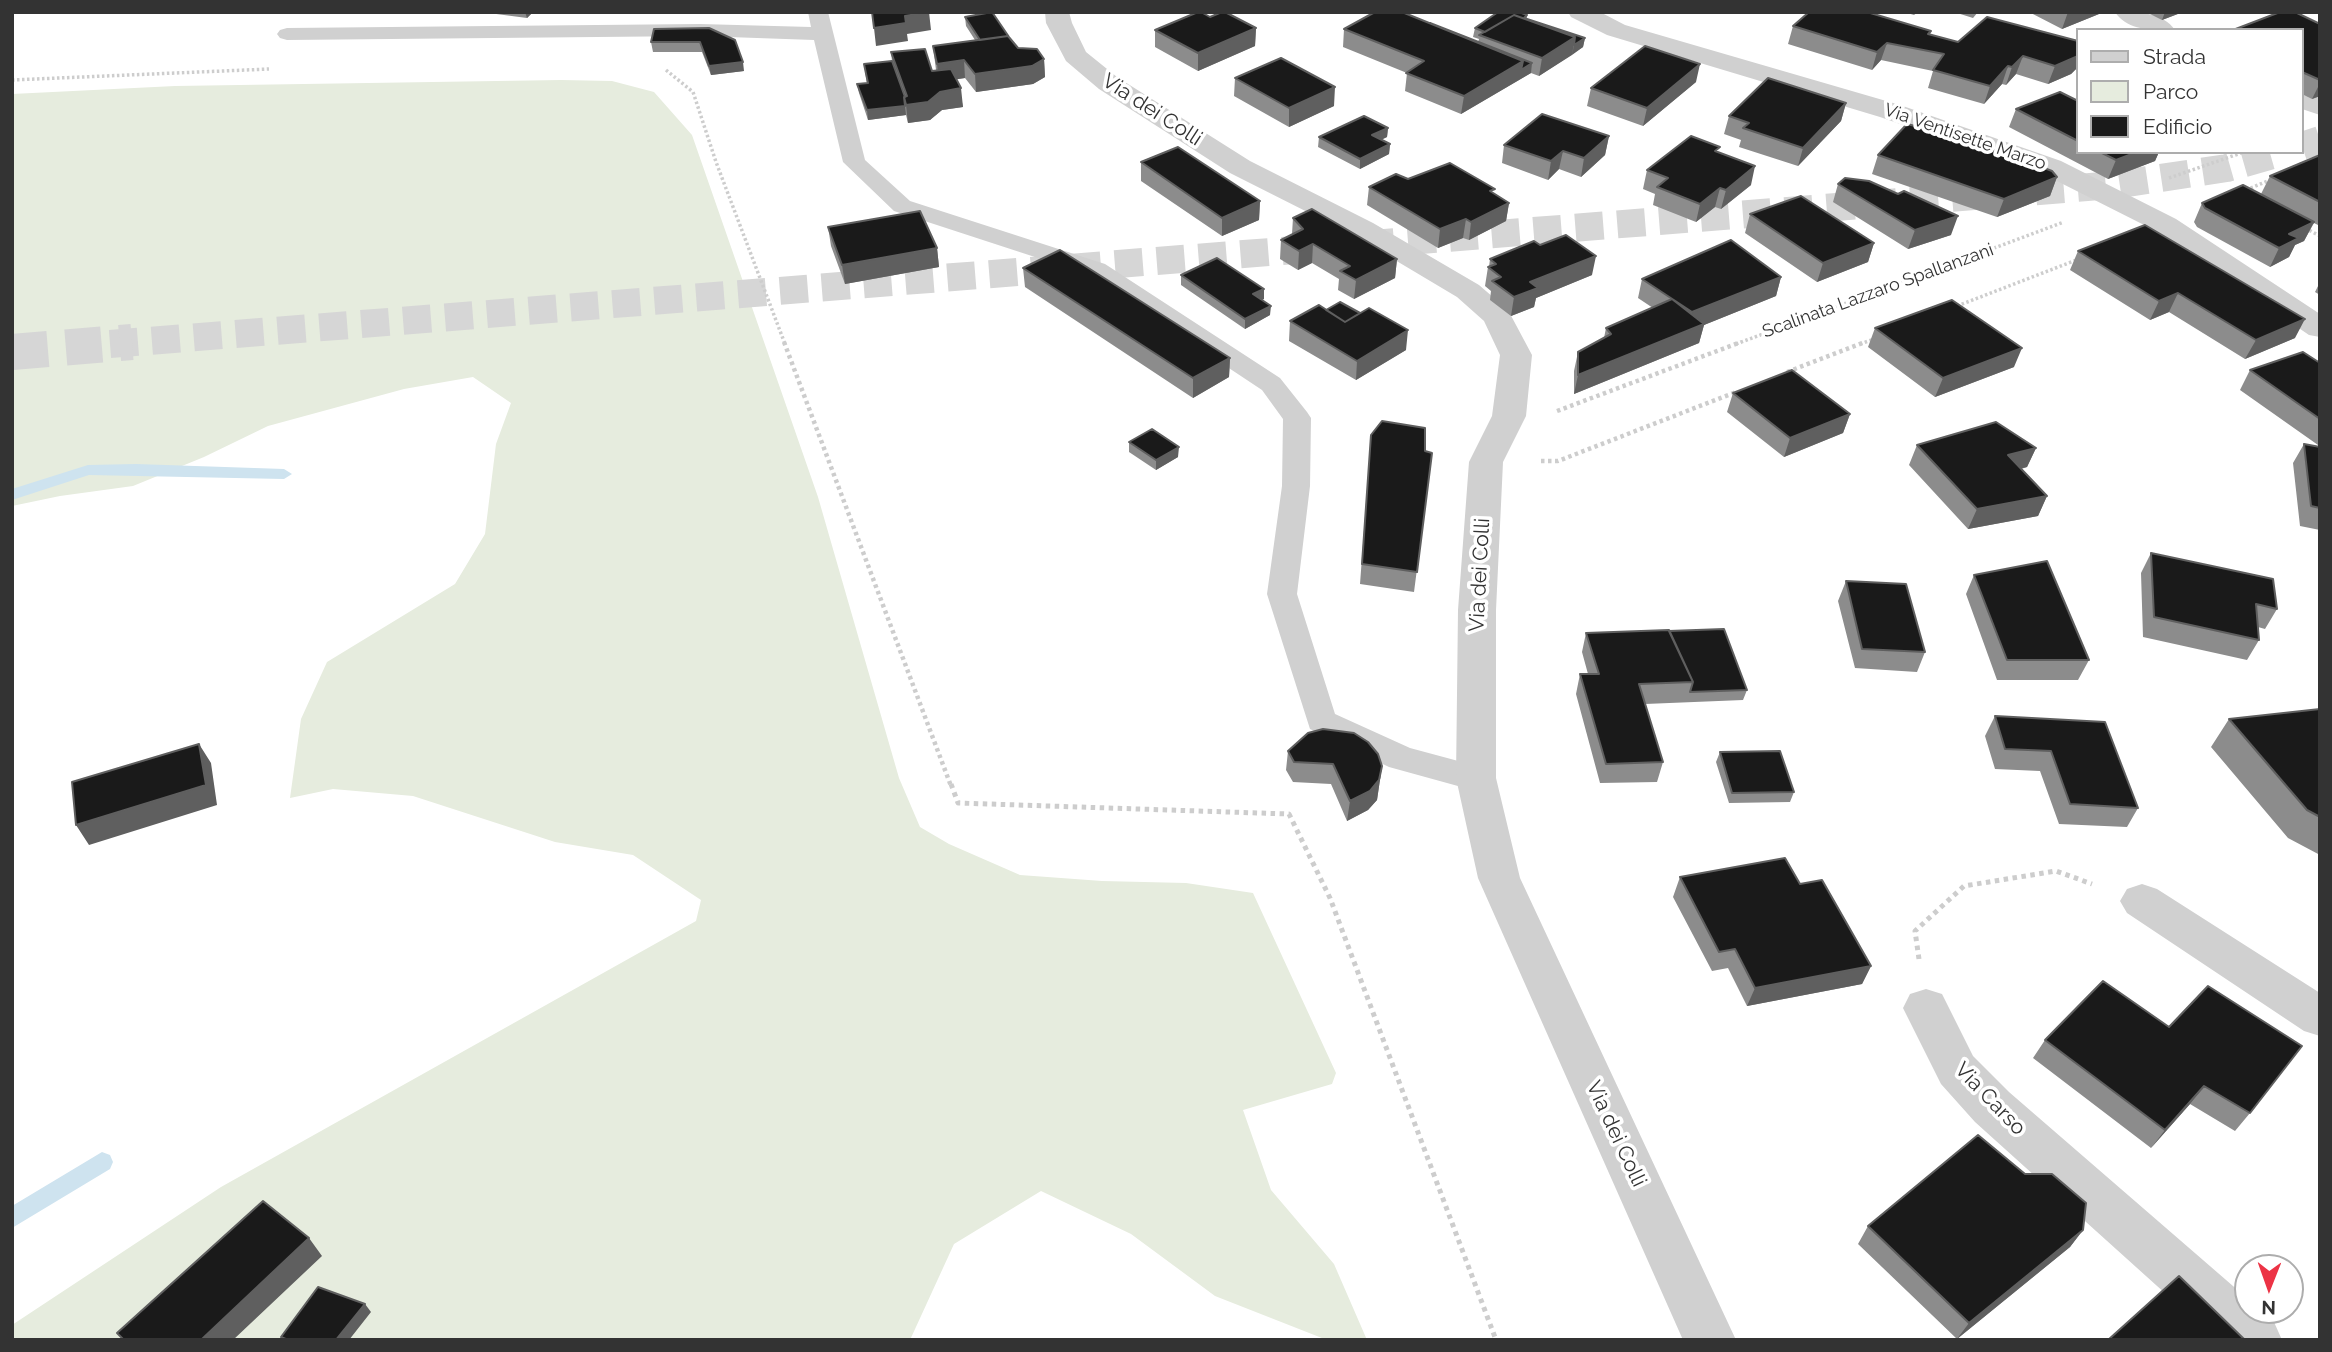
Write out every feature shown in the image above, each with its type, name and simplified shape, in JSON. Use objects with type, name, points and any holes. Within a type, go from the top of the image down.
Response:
[{"type":"street","name":"Via dei Colli","points":[[1057,12],[1059,23],[1075,56],[1108,83],[1240,167],[1363,229],[1468,291],[1497,317],[1516,355],[1509,416],[1486,462],[1477,610],[1476,778],[1499,878],[1710,1340]]},
{"type":"street","name":"Via Ventisette Marzo","points":[[1580,12],[1616,30],[1891,111],[2051,167],[2166,225],[2320,328]]},
{"type":"street","points":[[2127,12],[2159,28]]},
{"type":"street","points":[[2304,99],[2320,107]]},
{"type":"street","points":[[2142,901],[2320,1017]]},
{"type":"street","name":"Via Carso","points":[[1926,1008],[1957,1070],[1992,1107],[2256,1340]]},
{"type":"lane","points":[[287,34],[701,30],[821,23],[854,162],[902,206],[1096,269],[1271,384],[1297,418],[1296,486],[1282,594],[1321,721],[1401,758],[1476,778]]},
{"type":"path","points":[[12,80],[269,69]]},
{"type":"path","points":[[653,69],[666,69],[693,92],[716,162],[958,803],[1289,814],[1330,898],[1496,1340]]},
{"type":"path","name":"Scalinata Lazzaro Spallanzani","points":[[1509,416],[1541,417],[2119,201],[2173,176],[2238,154]]},
{"type":"path","points":[[2252,198],[2240,192],[2274,179]]},
{"type":"path","points":[[2297,223],[2320,236]]},
{"type":"path","name":"Scalinata Lazzaro Spallanzani","points":[[1946,311],[2088,256]]},
{"type":"path","points":[[1778,376],[1881,336]]},
{"type":"path","points":[[1486,462],[1558,461],[1739,391]]},
{"type":"path","points":[[1926,1008],[1915,931],[1964,886],[2056,871],[2142,901]]},
{"type":"green space","points":[[612,81],[654,92],[692,135],[818,497],[899,778],[920,827],[949,844],[1020,875],[1186,883],[1253,893],[1336,1073],[1332,1084],[1243,1110],[1271,1190],[1334,1264],[1367,1340],[1327,1340],[1215,1296],[1131,1234],[1041,1191],[954,1244],[910,1340],[12,1340],[12,1325],[221,1187],[696,921],[701,900],[633,855],[555,842],[413,796],[333,789],[290,798],[301,719],[327,662],[455,584],[485,534],[496,444],[511,403],[473,377],[404,389],[268,426],[204,457],[133,486],[12,506],[12,94],[175,86]]},
{"type":"building","points":[[872,12],[929,12],[905,16],[906,23],[874,28]]},
{"type":"building","points":[[992,12],[1009,37],[980,40],[965,17]]},
{"type":"building","points":[[1198,12],[1210,17],[1225,12],[1256,28],[1198,53],[1155,30]]},
{"type":"building","points":[[1375,12],[1402,12],[1523,61],[1464,96],[1406,73],[1424,61],[1344,29]]},
{"type":"building","points":[[1498,12],[1519,12],[1527,15],[1524,18],[1585,38],[1574,45],[1575,37],[1514,15],[1485,32],[1475,28]]},
{"type":"building","points":[[1809,12],[1867,12],[1958,42],[1987,17],[2076,40],[2076,57],[2055,66],[2023,56],[2012,67],[2008,66],[1990,86],[1933,70],[1944,54],[1887,43],[1877,52],[1793,26]]},
{"type":"building","points":[[2280,12],[2295,12],[2320,24],[2320,80],[2304,73],[2304,28],[2238,28]]},
{"type":"building","points":[[1514,15],[1575,37],[1542,58],[1479,35]]},
{"type":"building","points":[[1430,23],[1532,63],[1521,70],[1523,61]]},
{"type":"building","points":[[709,28],[735,40],[743,62],[709,66],[700,42],[651,42],[654,29]]},
{"type":"building","points":[[1008,36],[1018,48],[1037,49],[1044,59],[1032,66],[975,74],[964,60],[937,64],[933,46]]},
{"type":"building","points":[[1645,46],[1700,64],[1647,108],[1591,88]]},
{"type":"building","points":[[925,49],[932,71],[951,69],[961,88],[940,92],[928,102],[906,105],[904,97],[907,96],[891,52]]},
{"type":"building","points":[[1281,58],[1335,87],[1289,108],[1235,78]]},
{"type":"building","points":[[892,61],[905,97],[905,106],[867,110],[857,84],[868,83],[864,64]]},
{"type":"building","points":[[1768,78],[1846,103],[1803,148],[1743,128],[1749,123],[1729,116]]},
{"type":"building","points":[[2060,92],[2076,100],[2076,140],[2016,109]]},
{"type":"building","points":[[1542,114],[1609,136],[1584,158],[1563,151],[1551,161],[1504,145]]},
{"type":"building","points":[[1364,116],[1388,128],[1372,135],[1390,144],[1360,159],[1319,137]]},
{"type":"building","points":[[1907,124],[1940,132],[2039,166],[2052,171],[2057,177],[2004,199],[1878,155]]},
{"type":"building","points":[[1691,136],[1720,147],[1715,151],[1755,166],[1726,190],[1720,188],[1700,204],[1657,187],[1668,178],[1647,170]]},
{"type":"building","points":[[1178,147],[1260,201],[1222,218],[1141,162]]},
{"type":"building","points":[[2104,154],[2132,154],[2116,160]]},
{"type":"building","points":[[2320,155],[2320,202],[2270,176]]},
{"type":"building","points":[[1450,163],[1495,189],[1490,191],[1509,203],[1471,222],[1466,219],[1440,229],[1369,187],[1396,174],[1408,179]]},
{"type":"building","points":[[1845,178],[1869,181],[1898,194],[1904,191],[1958,216],[1915,230],[1838,184]]},
{"type":"building","points":[[2243,185],[2314,222],[2289,234],[2299,238],[2279,248],[2205,208],[2202,203]]},
{"type":"building","points":[[1801,196],[1874,243],[1823,263],[1750,214]]},
{"type":"building","points":[[1312,209],[1397,259],[1356,280],[1340,271],[1350,266],[1313,244],[1299,251],[1281,240],[1303,229],[1293,218]]},
{"type":"building","points":[[920,211],[937,248],[842,265],[828,227]]},
{"type":"building","points":[[2145,225],[2305,319],[2256,340],[2178,293],[2159,301],[2078,251]]},
{"type":"building","points":[[1566,235],[1596,256],[1530,282],[1538,288],[1514,297],[1492,281],[1501,277],[1488,267],[1496,264],[1490,259],[1534,241],[1540,245]]},
{"type":"building","points":[[1731,240],[1781,277],[1692,312],[1642,279]]},
{"type":"building","points":[[1060,250],[1230,358],[1193,378],[1023,268]]},
{"type":"building","points":[[1217,258],[1264,289],[1253,294],[1271,306],[1245,319],[1181,275]]},
{"type":"building","points":[[1672,299],[1704,324],[1578,375],[1578,352],[1611,334],[1606,328]]},
{"type":"building","points":[[1952,300],[2022,348],[1943,378],[1875,328]]},
{"type":"building","points":[[1340,302],[1360,313],[1345,322],[1326,310]]},
{"type":"building","points":[[1319,305],[1345,322],[1369,308],[1408,330],[1357,361],[1290,321]]},
{"type":"building","points":[[2303,352],[2320,363],[2320,419],[2250,370]]},
{"type":"building","points":[[1792,370],[1850,414],[1790,438],[1733,393]]},
{"type":"building","points":[[1382,421],[1425,428],[1425,451],[1432,453],[1417,572],[1362,564],[1371,435]]},
{"type":"building","points":[[1996,422],[2036,448],[2008,455],[2047,496],[1977,509],[1917,445]]},
{"type":"building","points":[[1152,429],[1179,447],[1156,460],[1129,442]]},
{"type":"building","points":[[2304,444],[2320,447],[2320,508],[2311,506]]},
{"type":"building","points":[[2151,553],[2273,579],[2277,609],[2256,604],[2259,640],[2154,617]]},
{"type":"building","points":[[2047,561],[2089,660],[2007,660],[1974,575]]},
{"type":"building","points":[[1846,581],[1906,584],[1925,652],[1862,649]]},
{"type":"building","points":[[1724,629],[1747,690],[1690,692],[1693,682],[1669,631]]},
{"type":"building","points":[[1669,630],[1693,682],[1639,684],[1663,762],[1606,764],[1580,674],[1599,674],[1586,633]]},
{"type":"building","points":[[2320,709],[2320,817],[2307,810],[2229,719]]},
{"type":"building","points":[[1995,716],[2105,722],[2138,808],[2070,804],[2051,751],[2005,749]]},
{"type":"building","points":[[1323,729],[1354,733],[1368,742],[1378,754],[1382,766],[1379,780],[1370,791],[1350,801],[1333,764],[1294,762],[1288,751],[1308,733]]},
{"type":"building","points":[[199,744],[206,785],[76,825],[72,782]]},
{"type":"building","points":[[1780,751],[1794,792],[1732,793],[1720,752]]},
{"type":"building","points":[[1785,858],[1800,884],[1822,880],[1871,966],[1755,988],[1735,949],[1719,952],[1680,877]]},
{"type":"building","points":[[2103,981],[2169,1027],[2208,986],[2302,1046],[2250,1113],[2204,1086],[2165,1130],[2045,1040]]},
{"type":"building","points":[[1978,1135],[2025,1174],[2052,1174],[2086,1203],[2083,1230],[1969,1323],[1868,1226]]},
{"type":"building","points":[[263,1201],[309,1238],[201,1340],[124,1340],[117,1333]]},
{"type":"building","points":[[2179,1276],[2245,1340],[2108,1340]]},
{"type":"building","points":[[318,1287],[365,1304],[336,1340],[288,1340],[281,1337]]},
{"type":"waterway","points":[[12,495],[88,470],[284,474]]},
{"type":"waterway","points":[[12,1218],[102,1162]]},
{"type":"tunnel","points":[[2304,145],[2320,140]]},
{"type":"tunnel","points":[[110,344],[2114,185],[2227,168],[2276,154]]},
{"type":"tunnel","points":[[12,352],[132,342]]}]
